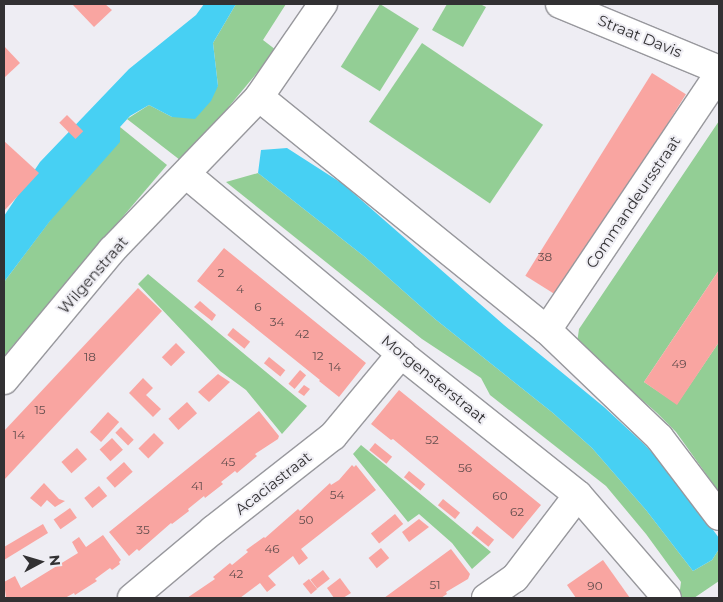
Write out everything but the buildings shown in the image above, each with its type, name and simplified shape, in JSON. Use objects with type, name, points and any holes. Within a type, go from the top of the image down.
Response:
[{"type":"street","name":"Wilgenstraat","points":[[4,380],[112,250],[259,97],[323,4]]},
{"type":"street","name":"Straat Davis","points":[[560,4],[719,70]]},
{"type":"street","name":"Commandeursstraat","points":[[547,330],[719,74]]},
{"type":"street","points":[[259,97],[547,330],[659,437],[719,516]]},
{"type":"street","name":"Morgensterstraat","points":[[186,174],[401,354],[578,495],[667,598]]},
{"type":"street","name":"Acaciastraat","points":[[132,598],[212,530],[332,436],[401,354]]},
{"type":"street","points":[[486,598],[515,578],[578,495]]},
{"type":"green space","points":[[236,4],[286,4],[263,40],[276,50],[212,127],[180,160],[127,119],[149,105],[172,117],[218,86],[213,43]]},
{"type":"green space","points":[[380,4],[419,28],[380,91],[341,67]]},
{"type":"green space","points":[[447,4],[480,4],[486,7],[463,47],[432,30]]},
{"type":"green space","points":[[422,43],[543,125],[490,203],[369,122]]},
{"type":"green space","points":[[719,121],[719,270],[644,382],[677,404],[719,342],[719,492],[676,432],[577,343],[579,329]]},
{"type":"green space","points":[[120,127],[167,165],[4,356],[4,282]]},
{"type":"green space","points":[[258,173],[365,257],[435,319],[553,413],[592,448],[646,510],[693,571],[712,560],[719,549],[719,581],[694,598],[679,597],[681,582],[646,534],[606,486],[490,395],[481,378],[422,339],[226,182]]},
{"type":"green space","points":[[148,274],[307,406],[282,434],[246,390],[220,371],[138,284]]},
{"type":"green space","points":[[361,445],[491,552],[472,569],[452,543],[419,514],[408,522],[353,454]]},
{"type":"water","points":[[204,4],[236,4],[213,43],[218,86],[211,101],[195,119],[172,117],[149,105],[130,116],[120,127],[120,142],[50,221],[4,282],[4,216],[40,162],[129,69],[196,15]]},
{"type":"water","points":[[287,148],[343,184],[504,325],[604,407],[645,445],[672,474],[719,538],[719,549],[712,560],[693,571],[646,510],[592,448],[553,413],[435,319],[365,257],[258,173],[261,150]]}]
